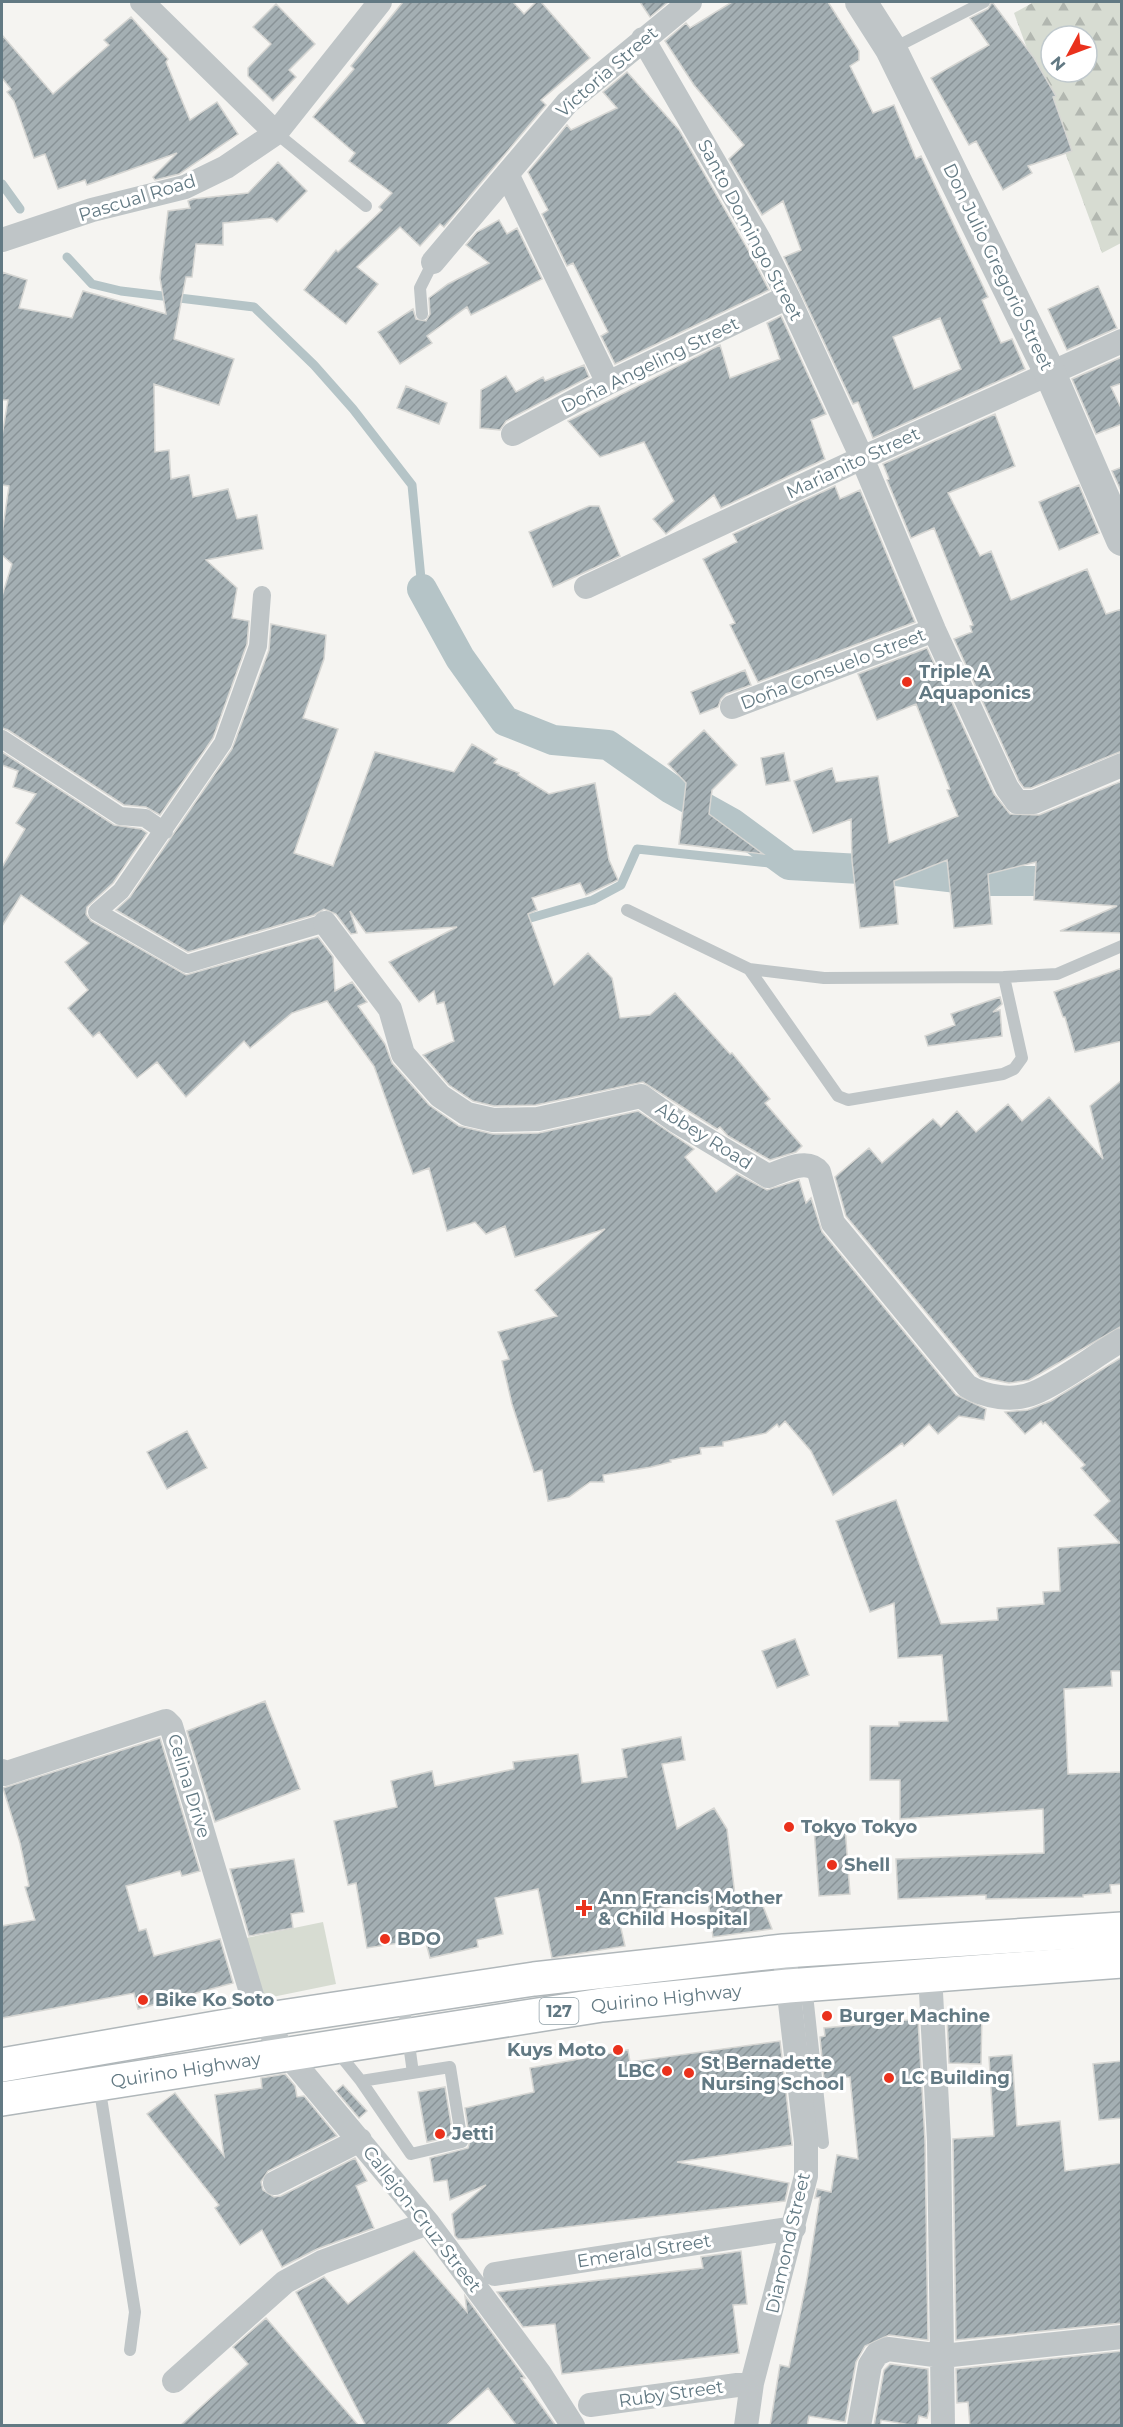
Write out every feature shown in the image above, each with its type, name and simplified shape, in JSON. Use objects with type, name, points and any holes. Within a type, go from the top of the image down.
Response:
[{"type":"main road","name":"Quirino Highway","points":[[2,2059],[92,2048],[534,1979],[784,1951],[1122,1929]]},
{"type":"main road","name":"Quirino Highway","points":[[2,2099],[286,2053],[602,2006],[797,1985],[1122,1961]]},
{"type":"main road","points":[[92,2048],[99,2083]]},
{"type":"street","points":[[142,2],[276,133]]},
{"type":"street","name":"Pascual Road","points":[[2,240],[92,210],[185,187],[226,166],[276,133],[380,2]]},
{"type":"street","name":"Victoria Street","points":[[433,262],[567,103],[690,2]]},
{"type":"street","name":"Don Julio Gregorio Street","points":[[861,2],[891,50],[1050,372],[1122,540]]},
{"type":"street","name":"Santo Domingo Street","points":[[643,39],[760,241],[788,297],[862,458],[934,630],[1007,788],[1017,802],[1034,802],[1122,765]]},
{"type":"street","points":[[507,174],[608,383]]},
{"type":"street","name":"Doña Angeling Street","points":[[513,434],[608,383],[788,297]]},
{"type":"street","name":"Marianito Street","points":[[586,587],[862,458],[1122,341]]},
{"type":"street","points":[[262,596],[258,646],[223,743],[121,891],[97,912],[187,964],[325,923]]},
{"type":"street","name":"Doña Consuelo Street","points":[[732,707],[934,630]]},
{"type":"street","points":[[2,739],[120,816],[145,818],[164,831]]},
{"type":"street","name":"Abbey Road","points":[[325,923],[390,1009],[403,1054],[440,1096],[467,1114],[493,1120],[538,1119],[641,1096],[676,1121],[768,1176],[807,1164],[813,1165],[819,1172],[833,1223],[967,1386],[978,1393],[992,1397],[1032,1394],[1122,1340]]},
{"type":"street","name":"Celina Drive","points":[[2,1771],[4,1774],[166,1722],[171,1726],[254,2002],[262,2020]]},
{"type":"street","name":"Diamond Street","points":[[746,2426],[752,2383],[806,2176],[807,2142],[797,1985],[784,1951]]},
{"type":"street","points":[[930,1974],[939,2141],[943,2426]]},
{"type":"street","name":"Callejon-Cruz Street","points":[[262,2020],[286,2053],[428,2223],[540,2374],[573,2426]]},
{"type":"street","points":[[275,2182],[360,2140]]},
{"type":"street","points":[[174,2381],[285,2282],[322,2262],[428,2223]]},
{"type":"street","name":"Emerald Street","points":[[495,2274],[794,2228]]},
{"type":"street","points":[[859,2426],[870,2365],[877,2354],[888,2349],[942,2356],[1122,2337]]},
{"type":"street","name":"Ruby Street","points":[[590,2405],[752,2383]]},
{"type":"lane","points":[[891,50],[984,2]]},
{"type":"lane","points":[[276,133],[366,206]]},
{"type":"lane","points":[[422,314],[420,288],[433,262]]},
{"type":"lane","points":[[627,910],[749,969],[824,978],[1004,977],[1058,974],[1122,946]]},
{"type":"lane","points":[[749,969],[838,1096],[848,1100],[1003,1074],[1014,1069],[1022,1058],[1004,977]]},
{"type":"lane","points":[[797,1985],[824,2143]]},
{"type":"lane","points":[[403,2000],[413,2073]]},
{"type":"lane","points":[[333,2047],[361,2081],[411,2154],[462,2142],[450,2067],[361,2081]]},
{"type":"lane","points":[[99,2083],[135,2312],[130,2350]]},
{"type":"green space","points":[[1034,2],[1121,2],[1121,243],[1102,253],[1040,84],[1099,84],[1099,24],[1039,24],[1039,81],[1014,13]]},
{"type":"green space","points":[[323,1922],[336,1984],[253,2001],[241,1939]]},
{"type":"building","points":[[403,2],[513,2],[524,14],[536,2],[541,2],[590,58],[541,100],[546,105],[444,227],[440,224],[420,246],[400,227],[357,267],[378,284],[346,324],[304,290],[336,250],[338,252],[382,210],[379,207],[392,193],[349,161],[355,153],[313,117],[354,69],[351,66]]},
{"type":"building","points":[[640,2],[668,2],[650,17]]},
{"type":"building","points":[[732,2],[828,2],[859,51],[859,60],[850,66],[873,113],[894,105],[916,159],[921,156],[988,297],[982,300],[1001,343],[1012,339],[1025,369],[873,438],[858,402],[853,404],[784,257],[801,250],[783,201],[762,215],[729,159],[744,145],[694,85],[665,41],[686,23],[690,28]],"holes":[[[940,318],[961,369],[914,389],[893,337]]]},
{"type":"building","points":[[992,2],[1034,58],[1039,67],[1039,84],[1049,84],[1056,96],[1053,97],[1072,151],[1028,166],[1032,173],[1003,190],[976,141],[969,145],[931,78],[989,45],[970,18],[988,9]]},
{"type":"building","points":[[276,4],[315,44],[289,70],[296,77],[273,101],[248,76],[248,68],[271,44],[253,27]]},
{"type":"building","points":[[131,17],[168,59],[166,62],[190,120],[217,102],[238,134],[179,174],[155,180],[153,177],[177,153],[87,185],[85,180],[58,189],[45,154],[34,158],[14,101],[7,92],[11,89],[2,78],[2,35],[53,94],[109,45],[104,40]]},
{"type":"building","points":[[627,72],[679,130],[769,290],[615,364],[601,336],[608,332],[573,263],[567,266],[542,214],[548,210],[528,172],[567,125],[571,130],[617,108],[603,92]]},
{"type":"building","points":[[278,162],[307,191],[277,222],[272,218],[223,223],[223,245],[196,244],[192,277],[186,277],[174,339],[234,359],[219,405],[154,384],[155,452],[169,450],[171,479],[189,475],[193,497],[228,489],[237,519],[257,515],[263,549],[206,560],[237,588],[232,618],[249,621],[247,644],[213,738],[160,815],[146,807],[124,805],[2,728],[2,596],[12,564],[2,555],[2,534],[9,486],[2,485],[2,436],[8,400],[2,400],[2,272],[27,280],[19,308],[72,318],[83,291],[166,314],[160,278],[168,211],[190,208],[188,201],[193,199],[248,193]]},
{"type":"building","points":[[499,220],[507,234],[517,228],[542,279],[471,315],[467,307],[427,336],[432,343],[400,364],[378,332],[413,309],[416,319],[426,321],[430,314],[429,298],[448,284],[489,263],[466,245],[477,232]]},
{"type":"building","points":[[1098,286],[1117,328],[1067,350],[1048,309]]},
{"type":"building","points":[[781,316],[826,414],[811,420],[825,459],[721,508],[714,495],[666,534],[653,519],[674,501],[644,442],[600,457],[568,421],[720,345],[730,378],[780,359],[767,323]]},
{"type":"building","points":[[1122,357],[1122,383],[1111,387],[1122,410],[1122,424],[1096,434],[1072,379]]},
{"type":"building","points":[[584,365],[589,377],[506,421],[500,430],[480,428],[481,390],[506,376],[516,392],[543,377],[545,381]]},
{"type":"building","points":[[406,386],[447,403],[439,424],[397,408]]},
{"type":"building","points":[[995,414],[1015,466],[948,493],[980,556],[991,551],[1011,600],[1087,569],[1106,614],[1122,609],[1122,751],[1031,788],[1024,788],[1019,781],[954,639],[972,632],[970,626],[973,625],[934,528],[911,538],[887,480],[889,479],[883,464]]},
{"type":"building","points":[[1122,467],[1122,493],[1112,471]]},
{"type":"building","points":[[1079,485],[1099,533],[1059,550],[1039,502]]},
{"type":"building","points":[[835,486],[840,499],[860,490],[915,622],[758,682],[730,625],[735,623],[703,559],[737,542],[733,534]]},
{"type":"building","points":[[589,506],[599,506],[620,556],[553,587],[529,532]]},
{"type":"building","points":[[271,624],[326,635],[324,659],[303,718],[338,729],[294,853],[333,866],[375,752],[454,772],[472,744],[497,759],[494,763],[519,773],[518,775],[549,794],[595,783],[609,860],[618,880],[586,895],[580,883],[532,898],[537,910],[528,914],[554,985],[588,953],[612,978],[620,1018],[650,1015],[675,993],[730,1054],[732,1053],[770,1099],[765,1103],[802,1146],[796,1152],[770,1160],[728,1136],[720,1127],[717,1129],[643,1082],[536,1105],[494,1106],[473,1101],[449,1085],[423,1055],[454,1041],[444,1002],[437,1004],[434,991],[419,1002],[389,962],[457,927],[366,933],[350,911],[357,933],[351,934],[336,914],[324,909],[314,915],[188,952],[116,910],[130,897],[232,749],[269,650]]},
{"type":"building","points":[[927,648],[994,794],[1010,814],[1039,815],[1122,781],[1122,933],[1060,931],[1117,906],[1034,900],[1036,862],[988,874],[992,924],[954,928],[947,860],[894,881],[898,924],[860,928],[852,861],[851,819],[813,833],[794,781],[832,768],[836,782],[878,776],[889,843],[958,816],[947,790],[950,789],[916,704],[877,720],[858,674]]},
{"type":"building","points":[[745,670],[751,685],[726,694],[718,707],[700,714],[691,692]]},
{"type":"building","points":[[704,730],[737,765],[712,790],[709,814],[763,854],[679,844],[686,783],[668,764]]},
{"type":"building","points":[[2,752],[114,825],[141,829],[147,833],[113,883],[87,907],[86,914],[91,921],[186,975],[318,937],[333,957],[335,991],[352,982],[367,1002],[358,1006],[385,1044],[392,1063],[429,1105],[459,1126],[493,1134],[539,1133],[638,1111],[694,1149],[685,1157],[716,1192],[737,1174],[767,1190],[799,1180],[806,1203],[811,1198],[822,1232],[956,1395],[986,1409],[984,1420],[959,1416],[938,1434],[929,1424],[904,1446],[902,1443],[833,1495],[811,1451],[785,1421],[779,1427],[777,1424],[766,1433],[723,1442],[723,1446],[700,1448],[701,1454],[670,1460],[671,1462],[651,1467],[603,1475],[604,1482],[590,1482],[569,1497],[548,1501],[542,1470],[534,1472],[512,1404],[502,1361],[509,1359],[498,1332],[557,1316],[535,1290],[605,1229],[515,1257],[505,1226],[486,1234],[475,1222],[447,1231],[429,1168],[413,1174],[374,1066],[327,1001],[292,1013],[250,1048],[244,1041],[186,1097],[157,1062],[137,1078],[99,1032],[93,1037],[68,1008],[88,990],[65,962],[89,943],[21,895],[2,926],[2,867],[25,829],[16,823],[36,794],[13,787],[18,771],[2,765]]},
{"type":"building","points":[[784,753],[790,781],[766,785],[761,758]]},
{"type":"building","points":[[1122,968],[1122,1041],[1075,1052],[1065,1017],[1063,1017],[1054,992]]},
{"type":"building","points":[[1000,997],[1002,1004],[993,1012],[1000,1010],[1002,1036],[928,1046],[925,1036],[955,1025],[951,1014]]},
{"type":"building","points":[[1122,1080],[1122,1326],[1029,1380],[1009,1383],[980,1377],[846,1216],[835,1177],[869,1148],[882,1163],[933,1119],[941,1127],[957,1111],[976,1132],[1008,1104],[1022,1121],[1049,1097],[1103,1159],[1090,1106]]},
{"type":"building","points":[[1122,1357],[1122,1671],[1111,1671],[1112,1686],[1064,1689],[1068,1774],[1122,1772],[1122,1884],[1110,1885],[1111,1893],[1083,1895],[1083,1897],[986,1899],[986,1895],[898,1899],[896,1859],[1044,1853],[1043,1809],[900,1819],[900,1780],[870,1780],[870,1726],[899,1726],[899,1722],[948,1721],[942,1655],[898,1658],[894,1603],[870,1612],[836,1521],[896,1500],[941,1624],[998,1620],[997,1608],[1044,1604],[1043,1592],[1060,1591],[1058,1548],[1120,1543],[1094,1515],[1110,1501],[1081,1468],[1085,1465],[1045,1422],[1043,1424],[1041,1421],[1025,1434],[1005,1412],[1028,1410],[1051,1401]]},
{"type":"building","points":[[187,1431],[207,1468],[167,1489],[147,1452]]},
{"type":"building","points":[[795,1639],[809,1675],[777,1688],[762,1651]]},
{"type":"building","points":[[265,1701],[300,1789],[215,1822],[187,1731]]},
{"type":"building","points":[[681,1737],[685,1760],[662,1764],[677,1829],[714,1808],[727,1829],[735,1895],[757,1891],[772,1929],[713,1937],[708,1901],[657,1909],[659,1918],[620,1924],[625,1946],[552,1958],[538,1889],[495,1898],[503,1934],[477,1940],[478,1947],[430,1958],[425,1939],[367,1948],[356,1883],[348,1885],[334,1821],[397,1807],[391,1781],[432,1771],[435,1786],[514,1769],[513,1762],[578,1754],[582,1783],[627,1777],[622,1749]]},
{"type":"building","points":[[160,1738],[200,1871],[182,1876],[180,1871],[126,1886],[139,1931],[146,1929],[154,1956],[220,1939],[233,1983],[138,2009],[134,1993],[2,2018],[2,1926],[35,1920],[25,1887],[29,1886],[20,1843],[3,1788]]},
{"type":"building","name":"Shell","points":[[845,1827],[850,1894],[819,1896],[814,1828]]},
{"type":"building","points":[[294,1859],[304,1912],[291,1914],[293,1928],[249,1936],[230,1869]]},
{"type":"building","points":[[958,2012],[982,2012],[981,2064],[949,2063],[947,2016],[958,2015]]},
{"type":"building","points":[[918,2019],[925,2141],[928,2340],[889,2335],[865,2346],[856,2362],[845,2422],[809,2416],[807,2426],[770,2426],[780,2365],[789,2367],[807,2279],[820,2197],[815,2198],[817,2189],[831,2192],[837,2155],[858,2159],[850,2077],[824,2079],[820,2037],[825,2036],[824,2028]]},
{"type":"building","points":[[780,2041],[792,2145],[677,2162],[789,2183],[785,2201],[466,2239],[458,2239],[455,2236],[452,2214],[486,2185],[450,2200],[447,2180],[434,2182],[430,2158],[468,2148],[470,2141],[465,2108],[534,2092],[530,2068],[628,2050],[630,2062]]},
{"type":"building","points":[[1012,2055],[1017,2126],[1060,2121],[1065,2171],[1122,2163],[1122,2323],[956,2340],[953,2139],[994,2136],[989,2057]]},
{"type":"building","points":[[1122,2061],[1122,2118],[1099,2120],[1093,2064]]},
{"type":"building","points":[[285,2074],[295,2086],[297,2097],[304,2096],[337,2136],[268,2171],[261,2182],[263,2190],[274,2197],[281,2196],[355,2158],[367,2181],[356,2186],[374,2228],[317,2249],[282,2267],[262,2230],[240,2245],[215,2208],[219,2205],[147,2114],[175,2093],[224,2156],[215,2095],[262,2088],[261,2078]]},
{"type":"building","points":[[343,2085],[367,2111],[359,2118],[336,2091]]},
{"type":"building","points":[[445,2087],[453,2136],[427,2142],[418,2092]]},
{"type":"building","points":[[414,2251],[467,2312],[465,2296],[525,2378],[521,2378],[556,2426],[517,2426],[488,2388],[445,2426],[366,2426],[296,2292],[324,2277],[348,2304]]},
{"type":"building","points":[[741,2251],[747,2304],[733,2305],[739,2353],[562,2374],[555,2324],[523,2327],[497,2292],[703,2268],[701,2257]]},
{"type":"building","points":[[266,2318],[359,2426],[180,2426],[248,2364],[233,2347]]},
{"type":"building","points":[[1122,2351],[1122,2426],[970,2426],[968,2402],[957,2403],[956,2369]]},
{"type":"building","points":[[890,2364],[928,2369],[929,2410],[927,2418],[919,2416],[917,2426],[881,2420],[880,2426],[874,2426],[884,2370]]},
{"type":"waterway","points":[[2,184],[20,209]]},
{"type":"waterway","points":[[67,257],[92,284],[121,291],[254,307],[314,365],[353,409],[412,485],[422,589]]},
{"type":"waterway","points":[[422,589],[460,658],[505,721],[553,740],[608,745],[671,789],[732,823],[789,865],[896,871],[984,881],[1076,881]]},
{"type":"waterway","points":[[520,921],[593,900],[621,885],[637,849],[789,865]]},
{"type":"place","name":"Triple A Aquaponics","points":[[907,682]]},
{"type":"place","name":"Tokyo Tokyo","points":[[789,1827]]},
{"type":"place","name":"Shell","points":[[832,1865]]},
{"type":"place","name":"Ann Francis Mother & Child Hospital","points":[[584,1908]]},
{"type":"place","name":"BDO","points":[[385,1939]]},
{"type":"place","name":"Bike Ko Soto","points":[[143,2000]]},
{"type":"place","name":"Burger Machine","points":[[827,2016]]},
{"type":"place","name":"Kuys Moto","points":[[618,2050]]},
{"type":"place","name":"LBC","points":[[667,2071]]},
{"type":"place","name":"St Bernadette Nursing School","points":[[689,2073]]},
{"type":"place","name":"LC Building","points":[[889,2078]]},
{"type":"place","name":"Jetti","points":[[440,2134]]}]
